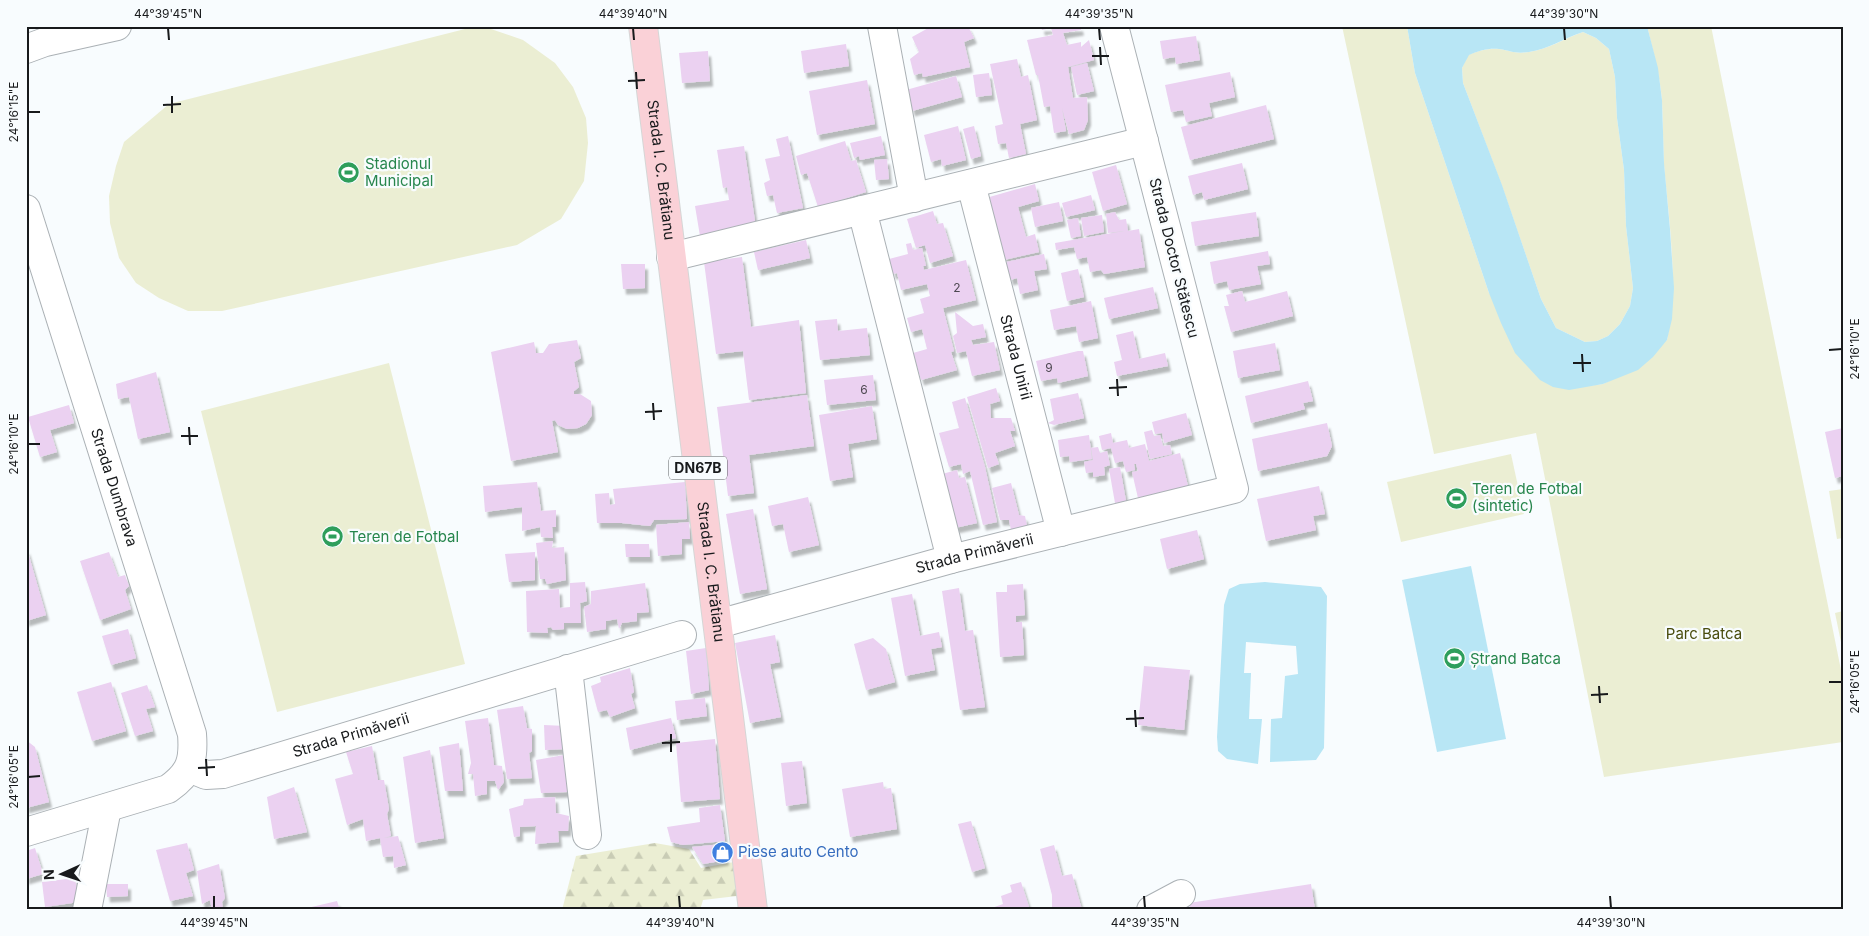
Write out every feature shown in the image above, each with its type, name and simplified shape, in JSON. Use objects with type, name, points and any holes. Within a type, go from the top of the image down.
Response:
[{"type":"main road","name":"Strada I. C. Brătianu","points":[[643,26],[753,910]]},
{"type":"street","points":[[26,49],[45,42],[117,26]]},
{"type":"street","points":[[882,26],[914,198]]},
{"type":"street","name":"Strada Doctor Stătescu","points":[[1114,26],[1234,490]]},
{"type":"street","points":[[671,256],[1144,141]]},
{"type":"street","name":"Strada Unirii","points":[[971,184],[1061,532]]},
{"type":"street","name":"Strada Dumbrava","points":[[26,209],[192,734],[193,751],[189,768]]},
{"type":"street","points":[[862,210],[951,559]]},
{"type":"street","name":"Strada Primăverii","points":[[718,624],[951,559],[1234,490]]},
{"type":"street","name":"Strada Primăverii","points":[[189,768],[206,775],[223,774],[682,635]]},
{"type":"street","points":[[568,669],[587,835]]},
{"type":"street","points":[[26,832],[168,789],[180,781],[189,768]]},
{"type":"street","points":[[87,910],[107,808]]},
{"type":"street","points":[[1151,910],[1181,894]]},
{"type":"green space","name":"Parc Batca","points":[[1342,26],[1407,26],[1415,73],[1489,293],[1587,386],[1603,384],[1617,377],[1667,340],[1671,318],[1672,252],[1664,165],[1661,91],[1647,26],[1711,26],[1843,680],[1843,742],[1604,777],[1536,433],[1434,454]]},
{"type":"green space","name":"Stadionul Municipal","points":[[488,28],[523,40],[555,63],[573,87],[586,118],[588,143],[584,181],[561,219],[517,245],[222,311],[188,311],[159,298],[136,283],[119,258],[110,223],[109,196],[116,166],[124,142],[169,104],[465,29]]},
{"type":"green space","points":[[1583,32],[1596,38],[1609,49],[1615,77],[1617,118],[1624,170],[1626,226],[1633,288],[1630,306],[1620,324],[1608,336],[1597,341],[1585,342],[1556,328],[1541,299],[1502,186],[1463,83],[1462,68],[1468,55],[1479,51],[1499,49],[1529,52]]},
{"type":"green space","name":"Teren de Fotbal","points":[[389,363],[465,664],[277,712],[201,411]]},
{"type":"green space","name":"Teren de Fotbal (sintetic)","points":[[1511,454],[1524,514],[1401,542],[1387,482]]},
{"type":"green space","points":[[1843,489],[1843,538],[1837,539],[1829,491]]},
{"type":"green space","points":[[1843,611],[1843,652],[1835,613]]},
{"type":"green space","points":[[655,843],[689,849],[701,868],[734,862],[737,896],[703,900],[700,910],[562,910],[576,856]]},
{"type":"water","points":[[1407,26],[1647,26],[1658,68],[1662,100],[1664,163],[1674,288],[1672,319],[1667,340],[1653,357],[1638,370],[1603,384],[1569,390],[1553,387],[1540,380],[1515,353],[1489,293],[1415,73]],"holes":[[[1583,32],[1596,38],[1609,49],[1615,77],[1617,118],[1624,170],[1626,226],[1633,288],[1630,306],[1620,324],[1608,336],[1597,341],[1585,342],[1556,328],[1541,299],[1502,185],[1463,83],[1462,68],[1469,55],[1483,50],[1499,49],[1529,52]]]},
{"type":"water","name":"Ștrand Batca","points":[[1471,566],[1506,739],[1437,752],[1402,580]]},
{"type":"water","points":[[1265,582],[1321,587],[1327,596],[1324,748],[1316,760],[1270,762],[1271,719],[1282,718],[1285,676],[1298,674],[1296,646],[1246,642],[1244,673],[1251,673],[1249,719],[1262,719],[1258,764],[1227,759],[1218,751],[1217,737],[1224,605],[1229,589],[1240,584]]},
{"type":"building","points":[[932,26],[968,26],[974,38],[964,42],[970,67],[923,77],[922,73],[914,75],[910,59],[919,52],[912,37]]},
{"type":"building","points":[[1041,26],[1080,26],[1081,30],[1063,33],[1067,45],[1081,42],[1081,47],[1089,40],[1094,60],[1068,67],[1073,98],[1087,97],[1088,120],[1084,130],[1069,134],[1062,108],[1066,131],[1054,133],[1050,106],[1044,107],[1038,75],[1036,75],[1027,40],[1053,35],[1051,28],[1042,30]]},
{"type":"building","points":[[1196,36],[1200,60],[1176,64],[1175,57],[1163,59],[1160,41]]},
{"type":"building","points":[[846,44],[849,66],[804,73],[801,51]]},
{"type":"building","points":[[708,51],[710,81],[682,83],[679,53]]},
{"type":"building","points":[[1017,59],[1021,77],[1028,75],[1037,120],[1020,124],[1026,154],[1009,158],[1006,143],[998,144],[995,126],[1003,124],[990,64]]},
{"type":"building","points":[[1087,63],[1094,91],[1077,95],[1071,67]]},
{"type":"building","points":[[1230,72],[1235,97],[1209,103],[1212,116],[1186,122],[1183,110],[1171,112],[1165,85]]},
{"type":"building","points":[[989,73],[992,95],[976,97],[973,75]]},
{"type":"building","points":[[956,76],[962,97],[912,111],[906,90]]},
{"type":"building","points":[[867,80],[875,124],[817,135],[809,91]]},
{"type":"building","points":[[1266,105],[1274,139],[1190,160],[1181,127]]},
{"type":"building","points":[[958,126],[966,160],[942,166],[941,159],[931,162],[924,135]]},
{"type":"building","points":[[974,126],[981,156],[971,159],[963,129]]},
{"type":"building","points":[[788,136],[803,208],[777,213],[773,195],[767,196],[764,183],[770,180],[765,159],[780,156],[776,139]]},
{"type":"building","points":[[881,136],[885,155],[860,160],[859,156],[854,158],[850,143]]},
{"type":"building","points":[[845,141],[851,161],[856,160],[866,192],[818,207],[807,173],[801,175],[796,156]]},
{"type":"building","points":[[744,146],[756,228],[700,236],[695,206],[729,200],[727,187],[723,188],[717,150]]},
{"type":"building","points":[[887,159],[889,179],[876,180],[874,160]]},
{"type":"building","points":[[1242,163],[1248,189],[1204,200],[1202,192],[1193,195],[1188,176]]},
{"type":"building","points":[[1116,165],[1127,204],[1103,211],[1092,172]]},
{"type":"building","points":[[1035,184],[1039,201],[1018,207],[1026,237],[1035,234],[1039,252],[1004,260],[986,198]]},
{"type":"building","points":[[1091,195],[1095,210],[1066,217],[1062,203]]},
{"type":"building","points":[[1059,202],[1063,221],[1035,227],[1031,208]]},
{"type":"building","points":[[933,211],[937,224],[943,223],[953,256],[930,263],[925,245],[916,248],[907,219]]},
{"type":"building","points":[[1115,212],[1119,220],[1126,219],[1128,231],[1139,229],[1145,267],[1104,274],[1101,270],[1090,272],[1087,257],[1077,259],[1074,247],[1056,250],[1055,243],[1124,231],[1108,233],[1106,214]]},
{"type":"building","points":[[1256,212],[1259,236],[1195,246],[1191,222]]},
{"type":"building","points":[[1102,215],[1104,232],[1084,236],[1081,218]]},
{"type":"building","points":[[1078,218],[1081,236],[1071,238],[1067,220]]},
{"type":"building","points":[[806,240],[810,258],[758,270],[754,252]]},
{"type":"building","points":[[911,243],[913,250],[922,248],[926,266],[923,266],[924,270],[966,260],[976,300],[943,308],[954,351],[951,352],[957,370],[921,380],[913,353],[927,349],[922,329],[911,332],[907,318],[924,313],[920,299],[930,296],[927,284],[901,290],[897,273],[893,274],[889,259],[908,254],[906,244]]},
{"type":"building","points":[[1268,251],[1270,264],[1257,266],[1261,284],[1229,290],[1227,281],[1214,284],[1210,262]]},
{"type":"building","points":[[1044,254],[1047,269],[1034,271],[1038,290],[1020,294],[1017,278],[1010,280],[1006,262]]},
{"type":"building","points":[[742,257],[751,327],[799,320],[806,393],[749,400],[743,351],[716,354],[704,262]]},
{"type":"building","points":[[621,264],[645,264],[645,288],[623,289]]},
{"type":"building","points":[[1078,269],[1084,297],[1067,301],[1061,273]]},
{"type":"building","points":[[1153,287],[1158,308],[1109,319],[1104,298]]},
{"type":"building","points":[[1242,291],[1245,302],[1287,291],[1293,316],[1231,332],[1224,306],[1229,306],[1226,295]]},
{"type":"building","points":[[1091,301],[1098,338],[1079,342],[1076,326],[1054,330],[1050,310]]},
{"type":"building","points":[[955,312],[973,326],[983,324],[986,337],[971,340],[973,345],[994,342],[1000,370],[972,376],[966,351],[957,353],[953,336],[957,333]]},
{"type":"building","points":[[837,319],[838,331],[867,328],[870,355],[820,360],[815,321]]},
{"type":"building","points":[[1133,331],[1139,359],[1165,353],[1168,366],[1117,376],[1114,362],[1122,360],[1116,335]]},
{"type":"building","points":[[577,340],[581,358],[574,362],[579,387],[574,391],[574,394],[580,394],[591,401],[592,415],[586,424],[578,428],[567,429],[558,425],[555,420],[552,421],[558,452],[511,461],[491,352],[534,342],[536,353],[543,353],[549,344]]},
{"type":"building","points":[[1275,343],[1280,370],[1238,378],[1233,351]]},
{"type":"building","points":[[1083,351],[1088,376],[1058,383],[1057,378],[1041,381],[1036,361]]},
{"type":"building","points":[[156,372],[170,432],[138,439],[129,397],[118,399],[116,384]]},
{"type":"building","points":[[873,375],[876,400],[827,405],[824,380]]},
{"type":"building","points":[[1308,381],[1313,401],[1303,403],[1305,409],[1251,423],[1245,396]]},
{"type":"building","points":[[996,388],[1000,401],[990,404],[991,418],[1011,418],[1015,431],[1010,431],[1015,446],[995,453],[999,464],[988,468],[967,397]]},
{"type":"building","points":[[1078,393],[1084,418],[1054,425],[1048,423],[1054,420],[1050,399]]},
{"type":"building","points":[[807,395],[814,446],[749,455],[754,493],[728,496],[717,407]]},
{"type":"building","points":[[965,398],[985,467],[997,522],[983,525],[970,471],[963,474],[961,464],[949,467],[939,433],[959,428],[952,402]]},
{"type":"building","points":[[69,405],[74,423],[50,430],[57,452],[40,457],[28,417]]},
{"type":"building","points":[[872,406],[877,439],[848,444],[853,477],[830,481],[819,415]]},
{"type":"building","points":[[1186,413],[1192,435],[1164,443],[1162,433],[1155,434],[1152,422]]},
{"type":"building","points":[[1327,423],[1332,446],[1327,456],[1258,471],[1252,439]]},
{"type":"building","points":[[1843,428],[1843,476],[1835,478],[1825,432]]},
{"type":"building","points":[[1152,430],[1154,436],[1160,435],[1163,446],[1170,445],[1172,454],[1150,459],[1144,432]]},
{"type":"building","points":[[1111,433],[1113,443],[1127,440],[1129,448],[1145,444],[1149,461],[1180,453],[1188,486],[1138,498],[1132,472],[1138,471],[1136,464],[1134,464],[1135,470],[1126,472],[1123,461],[1115,463],[1111,448],[1102,450],[1099,436]]},
{"type":"building","points":[[1089,435],[1092,459],[1070,462],[1069,456],[1060,457],[1058,440]]},
{"type":"building","points":[[1098,447],[1100,453],[1107,451],[1110,465],[1104,467],[1105,475],[1093,477],[1093,472],[1086,473],[1084,462],[1093,460],[1091,448]]},
{"type":"building","points":[[1120,467],[1126,501],[1115,503],[1109,469]]},
{"type":"building","points":[[957,470],[959,478],[965,477],[977,523],[955,528],[942,474]]},
{"type":"building","points":[[537,482],[541,511],[556,510],[556,527],[552,527],[553,538],[541,537],[540,527],[522,531],[522,507],[485,512],[483,486]]},
{"type":"building","points":[[685,482],[687,519],[654,520],[650,526],[597,523],[595,494],[609,493],[610,505],[615,504],[613,489]]},
{"type":"building","points":[[1011,483],[1019,515],[1025,516],[1028,531],[1012,535],[1009,520],[1000,520],[992,488]]},
{"type":"building","points":[[1319,486],[1325,514],[1313,516],[1316,530],[1266,541],[1257,499]]},
{"type":"building","points":[[808,497],[819,545],[789,552],[783,524],[772,526],[768,506]]},
{"type":"building","points":[[753,509],[767,589],[740,594],[726,514]]},
{"type":"building","points":[[689,522],[690,539],[682,539],[682,554],[658,556],[656,525]]},
{"type":"building","points":[[1197,530],[1204,559],[1167,569],[1160,539]]},
{"type":"building","points":[[553,541],[552,548],[564,547],[566,580],[547,584],[545,579],[540,579],[536,543]]},
{"type":"building","points":[[625,544],[649,544],[650,557],[626,557]]},
{"type":"building","points":[[26,550],[46,615],[26,621]]},
{"type":"building","points":[[109,552],[118,577],[125,575],[129,586],[125,590],[131,609],[100,620],[80,561]]},
{"type":"building","points":[[535,552],[535,580],[509,582],[505,554]]},
{"type":"building","points":[[585,582],[587,601],[580,603],[581,623],[564,623],[564,629],[553,630],[551,627],[547,628],[548,633],[527,632],[526,591],[559,589],[560,608],[570,607],[570,583]]},
{"type":"building","points":[[645,583],[649,612],[637,613],[637,621],[622,623],[619,629],[617,619],[606,621],[606,629],[587,632],[584,607],[591,604],[591,591]]},
{"type":"building","points":[[1023,584],[1025,615],[1016,616],[1016,622],[1022,622],[1024,655],[1000,657],[996,592],[1007,592],[1007,585]]},
{"type":"building","points":[[959,588],[965,631],[973,630],[985,707],[960,710],[942,591]]},
{"type":"building","points":[[912,594],[920,636],[939,632],[942,647],[931,649],[935,670],[905,676],[891,598]]},
{"type":"building","points":[[128,629],[136,658],[111,665],[102,636]]},
{"type":"building","points":[[775,635],[780,662],[770,664],[781,717],[750,723],[735,643]]},
{"type":"building","points":[[873,638],[886,649],[895,682],[866,690],[854,644]]},
{"type":"building","points":[[706,648],[709,690],[691,694],[686,651]]},
{"type":"building","points":[[1144,666],[1190,670],[1184,730],[1138,725]]},
{"type":"building","points":[[630,668],[634,692],[631,694],[635,708],[610,717],[607,710],[598,712],[591,686],[601,682],[600,677]]},
{"type":"building","points":[[111,682],[126,731],[92,741],[77,692]]},
{"type":"building","points":[[147,685],[155,707],[146,709],[153,731],[135,736],[121,693]]},
{"type":"building","points":[[705,698],[707,716],[677,720],[675,701]]},
{"type":"building","points":[[523,706],[527,728],[532,729],[532,751],[529,753],[532,778],[507,779],[497,710]]},
{"type":"building","points":[[488,718],[494,765],[502,766],[504,782],[498,790],[495,781],[487,781],[487,794],[475,796],[473,774],[468,774],[471,763],[465,721]]},
{"type":"building","points":[[671,718],[676,738],[630,750],[626,728]]},
{"type":"building","points":[[544,725],[566,726],[565,749],[545,750]]},
{"type":"building","points":[[715,739],[720,799],[681,802],[676,743]]},
{"type":"building","points":[[26,740],[35,747],[49,802],[26,808]]},
{"type":"building","points":[[459,743],[463,791],[445,791],[439,747]]},
{"type":"building","points":[[372,746],[378,780],[384,780],[389,809],[387,814],[391,836],[384,838],[398,836],[406,865],[394,868],[393,856],[383,857],[380,838],[366,841],[363,819],[347,825],[335,779],[353,774],[346,752]]},
{"type":"building","points":[[430,750],[444,838],[415,843],[403,757]]},
{"type":"building","points":[[564,755],[564,763],[573,762],[568,778],[567,792],[541,793],[536,760]]},
{"type":"building","points":[[802,761],[807,803],[786,806],[781,763]]},
{"type":"building","points":[[883,782],[884,789],[891,788],[897,829],[850,837],[842,789]]},
{"type":"building","points":[[294,787],[307,832],[274,839],[267,797]]},
{"type":"building","points":[[555,797],[556,813],[569,816],[568,831],[558,831],[559,842],[535,844],[536,826],[520,827],[520,836],[514,837],[509,809],[523,805],[524,799]]},
{"type":"building","points":[[720,805],[725,841],[683,845],[671,842],[667,827],[700,822],[699,808]]},
{"type":"building","points":[[971,821],[985,868],[972,872],[958,824]]},
{"type":"building","points":[[187,843],[194,870],[186,873],[193,896],[170,901],[156,850]]},
{"type":"building","points":[[723,844],[726,860],[703,864],[692,847]]},
{"type":"building","points":[[1054,845],[1062,876],[1072,874],[1082,910],[1052,910],[1052,895],[1040,849]]},
{"type":"building","points":[[35,848],[43,874],[26,879],[26,851]]},
{"type":"building","points":[[219,864],[225,898],[222,902],[223,910],[212,910],[210,900],[202,904],[197,871]]},
{"type":"building","points":[[75,878],[79,902],[45,907],[42,882]]},
{"type":"building","points":[[1021,882],[1030,910],[986,910],[1003,904],[1001,896],[1012,892],[1010,885]]},
{"type":"building","points":[[106,884],[128,884],[128,896],[107,897]]},
{"type":"building","points":[[1311,884],[1315,910],[1190,910],[1189,903]]},
{"type":"building","points":[[337,901],[340,910],[303,910],[303,909]]},
{"type":"building","points":[[108,908],[129,908],[129,910],[108,910]]},
{"type":"place","name":"Stadionul Municipal","points":[[349,173]]},
{"type":"place","name":"Teren de Fotbal (sintetic)","points":[[1456,498]]},
{"type":"place","name":"Teren de Fotbal","points":[[333,537]]},
{"type":"place","name":"Ștrand Batca","points":[[1454,659]]},
{"type":"place","name":"Piese auto Cento","points":[[722,852]]}]
